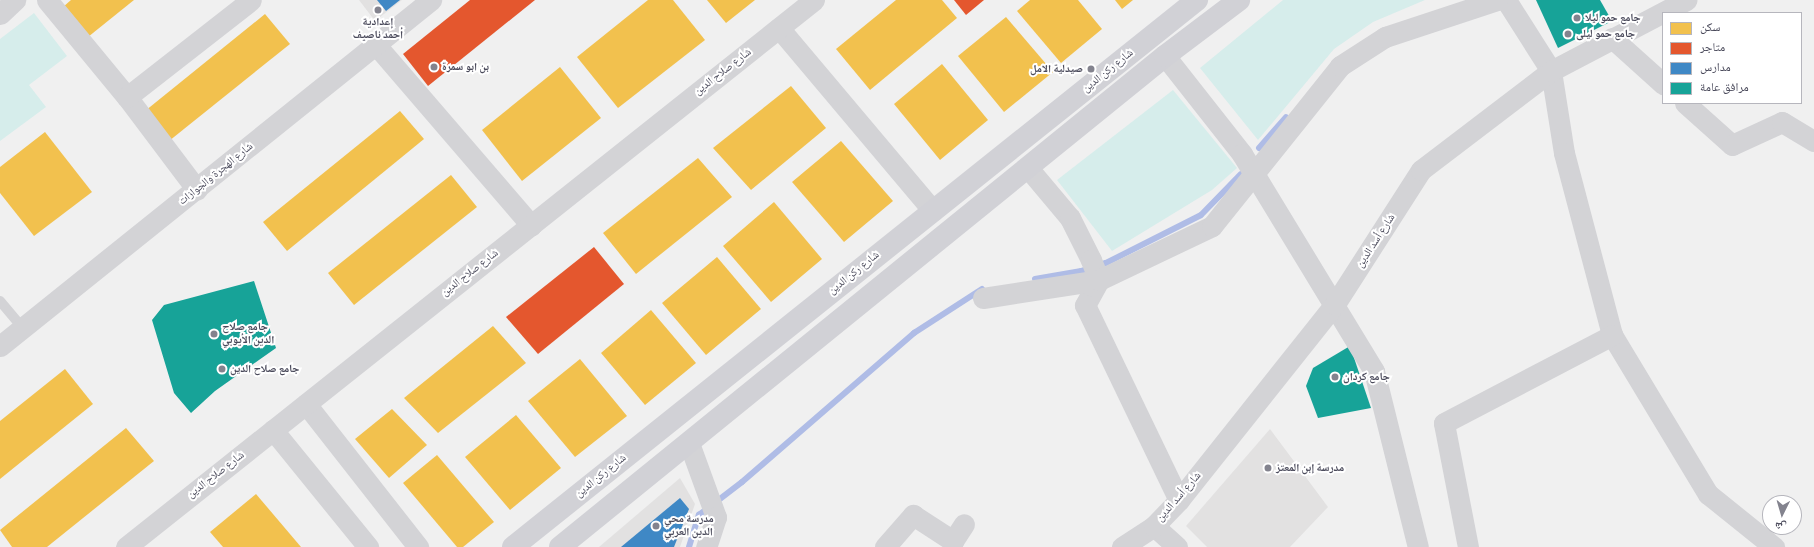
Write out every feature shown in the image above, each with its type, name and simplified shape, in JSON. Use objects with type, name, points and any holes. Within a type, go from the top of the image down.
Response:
[{"type":"main road","name":"شارع ركن الدين","points":[[513,547],[1196,0]]},
{"type":"main road","points":[[560,547],[1165,56],[1239,0]]},
{"type":"street","points":[[0,14],[15,0]]},
{"type":"street","points":[[47,0],[127,97],[198,190]]},
{"type":"street","points":[[127,97],[251,0]]},
{"type":"street","name":"شارع الهجرة والجوازات","points":[[0,346],[198,190],[431,0]]},
{"type":"street","name":"شارع صلاح الدين","points":[[126,547],[814,0]]},
{"type":"street","points":[[983,298],[1099,280],[1212,226],[1340,66],[1385,37],[1497,0]]},
{"type":"street","points":[[1506,0],[1551,71],[1564,153],[1612,335],[1708,494],[1774,547]]},
{"type":"street","name":"شارع أسد الدين","points":[[1663,12],[1686,0]]},
{"type":"street","name":"شارع أسد الدين","points":[[1122,547],[1154,526],[1179,500],[1335,304],[1421,170],[1551,71],[1662,12]]},
{"type":"street","points":[[779,28],[933,211]]},
{"type":"street","points":[[1612,38],[1662,83]]},
{"type":"street","points":[[376,45],[531,225]]},
{"type":"street","points":[[1165,56],[1242,154],[1335,304],[1374,371],[1418,547]]},
{"type":"street","points":[[1686,104],[1732,145],[1782,122],[1814,141]]},
{"type":"street","points":[[1028,168],[1070,218],[1099,280]]},
{"type":"street","points":[[1099,280],[1084,305],[1179,500]]},
{"type":"street","points":[[1468,547],[1444,423],[1612,335]]},
{"type":"street","points":[[306,404],[418,547]]},
{"type":"street","points":[[273,430],[368,547]]},
{"type":"street","points":[[689,443],[709,493],[716,517],[706,547]]},
{"type":"street","points":[[885,547],[913,515],[953,541],[964,524]]},
{"type":"street","points":[[1154,526],[1178,547]]},
{"type":"lane","points":[[0,301],[23,328]]},
{"type":"shaded area","name":"إعدادية أحمد ناصيف","points":[[359,0],[402,0],[375,21]]},
{"type":"shaded area","points":[[1283,0],[1425,0],[1373,22],[1334,49],[1258,140],[1200,68]]},
{"type":"shaded area","points":[[34,13],[67,56],[29,85],[46,107],[0,141],[0,39]]},
{"type":"shaded area","points":[[1173,90],[1237,168],[1212,190],[1112,251],[1057,180]]},
{"type":"shaded area","name":"مدرسة إبن المعتز","points":[[1270,429],[1328,507],[1290,547],[1207,547],[1186,526]]},
{"type":"shaded area","name":"مدرسة محي الدين العربي","points":[[680,478],[695,504],[680,547],[599,547]]},
{"type":"building: سكن","points":[[71,0],[134,0],[88,37],[63,7]]},
{"type":"building: سكن","points":[[648,0],[673,0],[705,40],[618,108],[577,57]]},
{"type":"building: سكن","points":[[707,0],[755,0],[726,23]]},
{"type":"building: سكن","points":[[896,0],[942,0],[957,18],[870,90],[836,49]]},
{"type":"building: سكن","points":[[1030,0],[1078,0],[1102,29],[1061,63],[1017,11]]},
{"type":"building: سكن","points":[[1115,0],[1133,0],[1122,9]]},
{"type":"building: سكن","points":[[265,14],[290,44],[169,141],[145,111]]},
{"type":"building: سكن","points":[[1006,17],[1053,72],[1004,112],[958,56]]},
{"type":"building: سكن","points":[[942,64],[988,120],[940,160],[894,104]]},
{"type":"building: سكن","points":[[560,67],[601,118],[522,181],[482,130]]},
{"type":"building: سكن","points":[[791,86],[826,128],[751,190],[713,148]]},
{"type":"building: سكن","points":[[400,111],[424,139],[287,251],[263,222]]},
{"type":"building: سكن","points":[[45,132],[92,192],[34,236],[0,193],[0,167]]},
{"type":"building: سكن","points":[[841,141],[893,201],[844,242],[792,182]]},
{"type":"building: سكن","points":[[698,158],[732,197],[636,274],[603,233]]},
{"type":"building: سكن","points":[[451,175],[477,207],[354,305],[328,273]]},
{"type":"building: سكن","points":[[774,202],[822,259],[771,302],[723,246]]},
{"type":"building: سكن","points":[[717,257],[761,309],[706,355],[662,303]]},
{"type":"building: سكن","points":[[651,310],[696,363],[645,405],[601,353]]},
{"type":"building: سكن","points":[[493,326],[526,363],[438,433],[404,398]]},
{"type":"building: سكن","points":[[580,359],[627,416],[575,457],[528,401]]},
{"type":"building: سكن","points":[[65,369],[93,404],[0,479],[0,421]]},
{"type":"building: سكن","points":[[392,409],[427,445],[389,478],[355,439]]},
{"type":"building: سكن","points":[[516,415],[561,468],[510,510],[465,457]]},
{"type":"building: سكن","points":[[126,428],[154,461],[47,547],[12,547],[0,530]]},
{"type":"building: سكن","points":[[437,455],[494,522],[463,547],[457,547],[403,483]]},
{"type":"building: سكن","points":[[256,494],[301,547],[223,547],[210,532]]},
{"type":"building: متاجر","points":[[470,0],[535,0],[428,86],[403,54]]},
{"type":"building: متاجر","points":[[954,0],[984,0],[966,15]]},
{"type":"building: متاجر","points":[[594,247],[624,284],[538,354],[506,317]]},
{"type":"building: مدارس","points":[[377,0],[400,0],[386,11]]},
{"type":"building: مدارس","points":[[680,498],[689,509],[674,547],[621,547]]},
{"type":"building: مرافق عامة","name":"جامع حمو ليلى","points":[[1536,0],[1600,0],[1612,21],[1558,48]]},
{"type":"building: مرافق عامة","name":"جامع صلاح الدين الأيوبي","points":[[254,281],[276,348],[215,391],[191,413],[174,393],[152,320],[164,305]]},
{"type":"building: مرافق عامة","name":"جامع كردان","points":[[1350,346],[1371,408],[1318,418],[1306,386],[1313,368]]},
{"type":"waterway","points":[[1259,148],[1286,117]]},
{"type":"waterway","points":[[1035,279],[1081,271],[1106,263],[1201,215],[1241,174]]},
{"type":"waterway","points":[[689,547],[699,515],[742,482],[914,333],[982,289]]},
{"type":"place","name":"إعدادية أحمد ناصيف","points":[[378,10]]},
{"type":"place","name":"جامع حمو ليلا","points":[[1577,18]]},
{"type":"place","name":"جامع حمو ليلى","points":[[1568,34]]},
{"type":"place","name":"بن ابو سمرة","points":[[434,67]]},
{"type":"place","name":"صيدلية الامل","points":[[1091,69]]},
{"type":"place","name":"جامع صلاح الدين الأيوبي","points":[[214,334]]},
{"type":"place","name":"جامع صلاح الدين","points":[[222,369]]},
{"type":"place","name":"جامع كردان","points":[[1335,377]]},
{"type":"place","name":"مدرسة إبن المعتز","points":[[1268,468]]},
{"type":"place","name":"مدرسة محي الدين العربي","points":[[656,526]]}]
